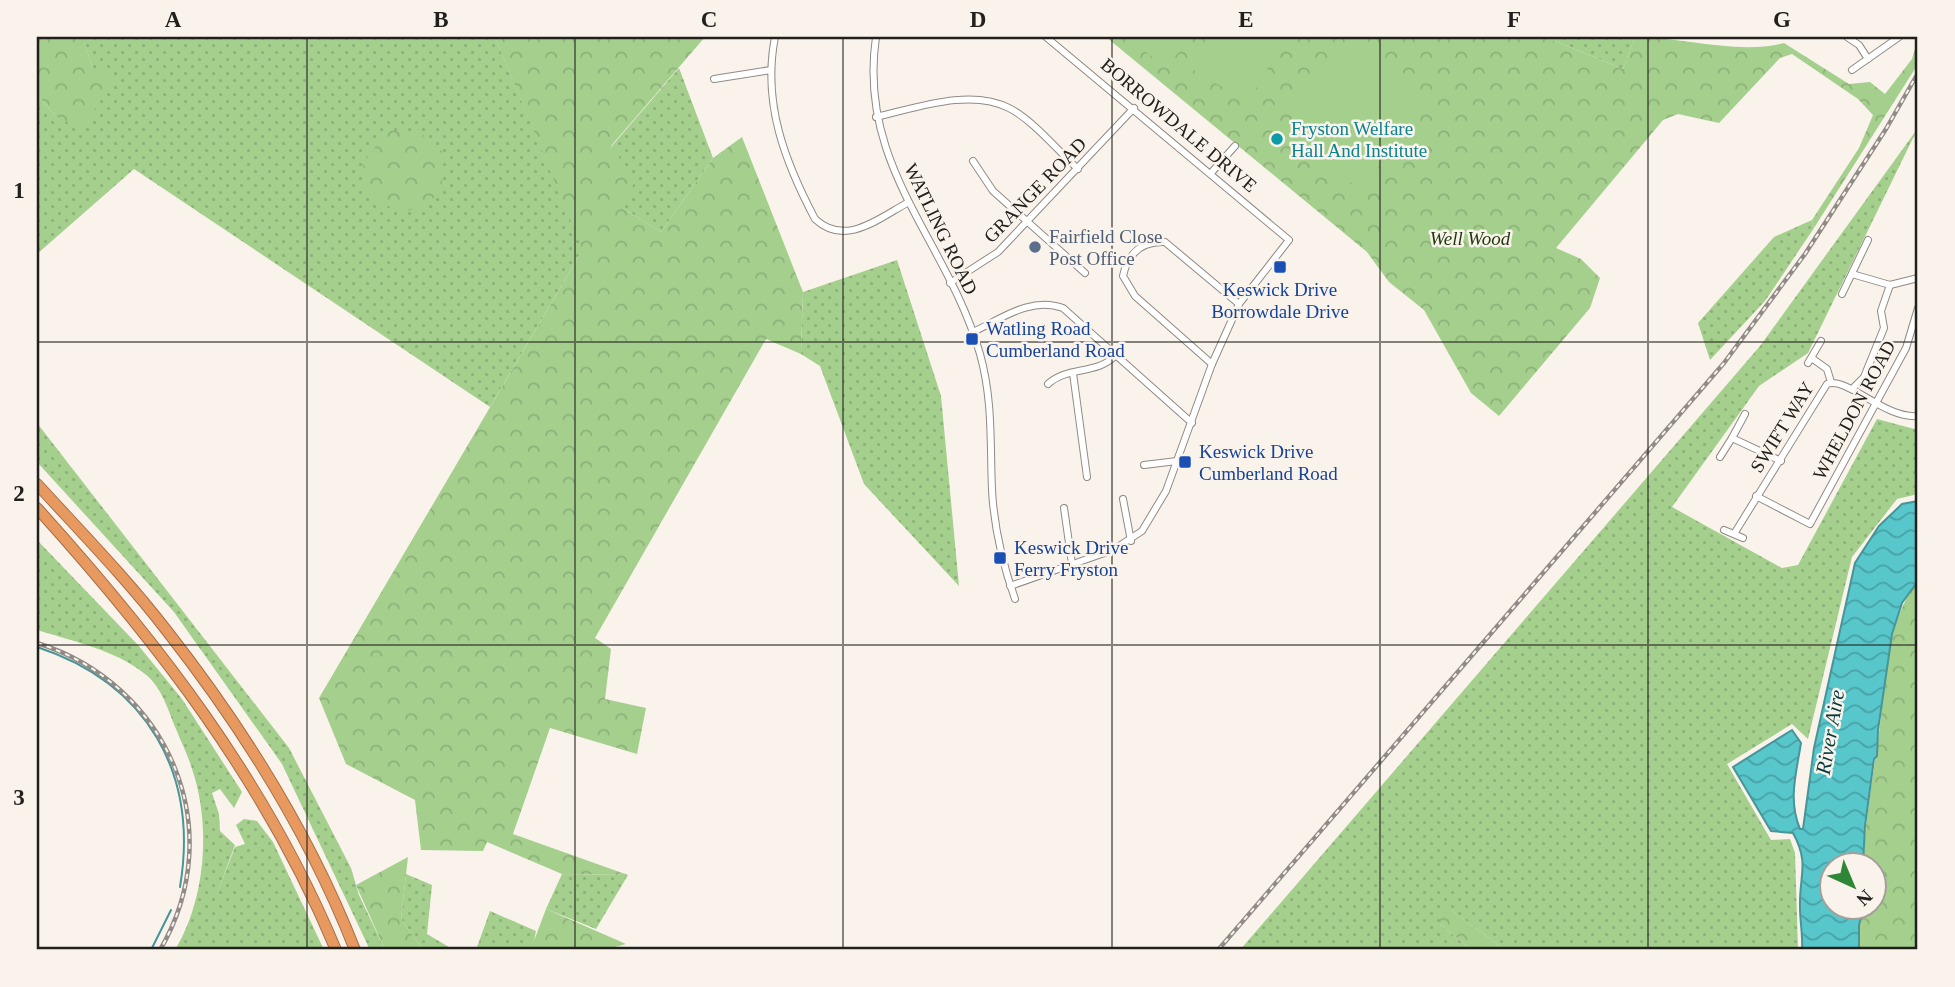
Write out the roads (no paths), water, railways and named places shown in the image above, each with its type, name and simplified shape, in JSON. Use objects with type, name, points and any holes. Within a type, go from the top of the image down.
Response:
[{"type":"highway","points":[[37,484],[166,629],[236,724],[314,859],[355,950]]},
{"type":"highway","points":[[37,508],[152,640],[212,722],[275,822],[336,950]]},
{"type":"street","points":[[775,37],[771,70],[775,116],[782,147],[816,219],[824,227],[846,232],[861,229],[907,203]]},
{"type":"street","name":"WATLING ROAD","points":[[876,37],[872,62],[876,117],[907,203],[973,332],[992,423],[994,513],[1015,599]]},
{"type":"street","name":"BORROWDALE DRIVE","points":[[1046,37],[1135,108],[1289,240],[1239,304]]},
{"type":"street","points":[[1847,37],[1859,45],[1868,59]]},
{"type":"street","points":[[1852,70],[1899,37]]},
{"type":"street","points":[[714,79],[771,70]]},
{"type":"street","points":[[876,117],[929,105],[993,101],[1012,109],[1078,169]]},
{"type":"street","name":"GRANGE ROAD","points":[[950,284],[984,264],[1027,223],[1135,108]]},
{"type":"street","points":[[1211,173],[1235,146]]},
{"type":"street","points":[[973,161],[993,191],[1085,274]]},
{"type":"street","points":[[1842,295],[1868,240]]},
{"type":"street","points":[[1010,586],[1131,541],[1154,516],[1192,423],[1212,364],[1239,304],[1165,242],[1151,242],[1142,246],[1126,264],[1123,276],[1135,296],[1212,364]]},
{"type":"street","points":[[1853,274],[1890,285],[1918,278]]},
{"type":"street","points":[[1852,389],[1859,385],[1867,370],[1884,328],[1881,311],[1890,285]]},
{"type":"street","points":[[973,332],[1029,306],[1050,303],[1063,308],[1192,423]]},
{"type":"street","name":"WHELDON ROAD","points":[[1756,496],[1810,524],[1906,348],[1918,308]]},
{"type":"street","points":[[1821,341],[1810,361],[1827,369],[1831,382]]},
{"type":"street","points":[[1048,384],[1056,376],[1096,369],[1115,356]]},
{"type":"street","points":[[1073,373],[1087,477]]},
{"type":"street","name":"SWIFT WAY","points":[[1734,534],[1781,461],[1819,393],[1831,382],[1852,389],[1896,415],[1918,416]]},
{"type":"street","points":[[1720,457],[1745,414]]},
{"type":"street","points":[[1732,439],[1781,461]]},
{"type":"street","points":[[1144,465],[1177,461]]},
{"type":"street","points":[[1123,499],[1131,541]]},
{"type":"street","points":[[1064,508],[1072,564]]},
{"type":"street","points":[[1724,530],[1743,538]]},
{"type":"water","name":"River Aire","points":[[1918,501],[1918,581],[1902,603],[1892,634],[1864,850],[1818,850],[1818,920],[1860,920],[1859,950],[1802,950],[1802,862],[1798,844],[1793,833],[1771,831],[1733,767],[1792,730],[1801,743],[1795,776],[1794,808],[1800,829],[1803,829],[1814,748],[1855,563],[1879,526],[1902,504]]},
{"type":"waterway","points":[[37,647],[76,663],[108,684],[136,709],[157,738],[172,770],[181,806],[184,845],[180,887]]},
{"type":"waterway","points":[[151,950],[171,910]]},
{"type":"railway","points":[[1218,950],[1724,363],[1805,254],[1886,129],[1918,73]]},
{"type":"railway","points":[[37,643],[83,663],[121,691],[152,726],[174,766],[187,810],[189,857],[180,904],[160,950]]},
{"type":"place","name":"Fryston Welfare Hall And Institute","points":[[1277,139]]},
{"type":"place","name":"Fairfield Close Post Office","points":[[1035,247]]},
{"type":"place","name":"Keswick Drive Borrowdale Drive","points":[[1280,267]]},
{"type":"place","name":"Watling Road Cumberland Road","points":[[972,339]]},
{"type":"place","name":"Keswick Drive Cumberland Road","points":[[1185,462]]},
{"type":"place","name":"Keswick Drive Ferry Fryston","points":[[1000,558]]},
{"type":"park label","name":"Well Wood","points":[[1470,238]]}]
